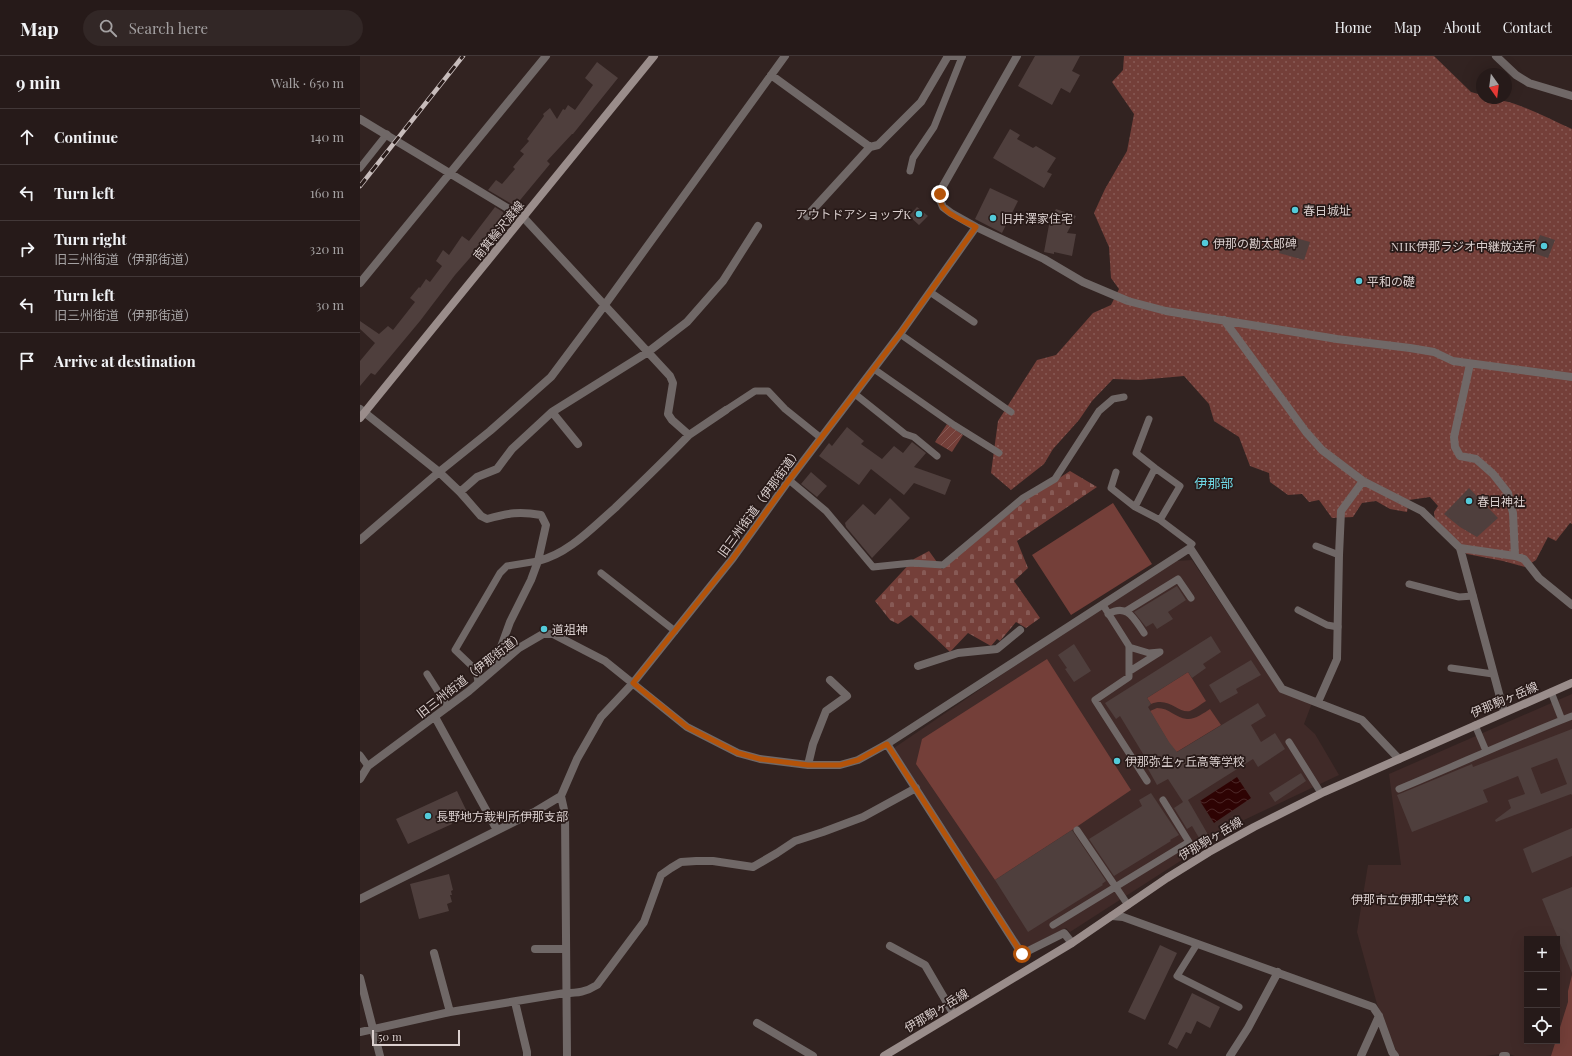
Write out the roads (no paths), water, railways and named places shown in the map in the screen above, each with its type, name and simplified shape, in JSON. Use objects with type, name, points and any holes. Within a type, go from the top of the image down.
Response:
[{"type":"main road","name":"南箕輪沢渡線","points":[[361,413],[524,218],[654,56]]},
{"type":"main road","name":"伊那駒ヶ岳線","points":[[884,1056],[1072,943],[1209,852],[1254,827],[1321,793],[1572,683]]},
{"type":"street","points":[[360,283],[546,56]]},
{"type":"street","points":[[360,540],[439,472],[490,431],[551,377],[785,56]]},
{"type":"street","points":[[807,216],[870,147],[878,145],[921,102],[948,56],[962,56]]},
{"type":"street","points":[[1017,56],[940,193],[940,200],[943,207],[951,214],[1044,259],[1084,282],[1128,301],[1166,311],[1337,339],[1434,352],[1453,361],[1470,364],[1572,377]]},
{"type":"street","points":[[1496,56],[1516,75],[1529,83],[1572,96]]},
{"type":"street","points":[[771,75],[870,147]]},
{"type":"street","points":[[360,119],[524,218],[670,376],[673,383],[668,414],[672,420],[688,435]]},
{"type":"street","points":[[460,492],[477,477],[497,469],[512,449],[552,412],[648,352],[687,322],[718,287],[758,226]]},
{"type":"street","name":"旧三州街道（伊那街道）","points":[[360,779],[368,766],[469,691],[519,648],[544,634],[553,634],[605,661],[633,683],[733,558],[789,480],[900,334],[976,227]]},
{"type":"street","points":[[1224,320],[1306,432],[1322,450],[1364,481],[1422,511],[1460,548],[1504,712]]},
{"type":"street","points":[[1470,364],[1454,437],[1454,447],[1460,456],[1476,460],[1493,474],[1508,493],[1513,513],[1515,556]]},
{"type":"street","points":[[538,561],[551,558],[585,535],[654,471],[688,435],[726,410]]},
{"type":"street","points":[[552,412],[578,444]]},
{"type":"street","points":[[361,413],[439,472],[460,492],[481,516],[487,519],[509,513],[526,512],[541,515],[546,525],[538,561],[531,580],[510,622],[493,669]]},
{"type":"street","points":[[1318,702],[1337,659],[1341,511],[1364,481]]},
{"type":"street","points":[[360,899],[536,811],[561,796],[577,759],[602,717],[633,683],[687,727],[738,753],[760,759],[808,765],[840,765],[858,760],[887,744],[1103,605],[1191,546],[1282,689],[1362,720],[1399,759]]},
{"type":"street","points":[[1460,548],[1515,556],[1524,559],[1539,578],[1572,605]]},
{"type":"street","points":[[918,666],[958,653],[997,649],[1020,630]]},
{"type":"street","points":[[808,765],[813,744],[826,711],[847,696],[830,680]]},
{"type":"street","points":[[435,717],[497,830]]},
{"type":"street","points":[[887,744],[1022,954],[1064,933],[1072,943]]},
{"type":"street","points":[[360,1032],[450,1012],[565,993],[581,993],[590,990],[597,985],[644,922],[661,875],[671,868],[681,862],[696,861],[713,861],[753,867],[765,861],[795,840],[823,832],[863,817],[916,788]]},
{"type":"street","points":[[561,796],[565,814],[565,993],[567,1056]]},
{"type":"street","points":[[1112,916],[1123,917],[1373,1007],[1379,1016],[1392,1052],[1395,1056]]},
{"type":"street","points":[[890,946],[925,965],[953,1014]]},
{"type":"street","points":[[535,949],[566,949]]},
{"type":"street","points":[[434,953],[450,1012]]},
{"type":"street","points":[[1230,1056],[1248,1028],[1278,972]]},
{"type":"street","points":[[360,978],[380,1056]]},
{"type":"street","points":[[515,1002],[527,1052],[526,1056]]},
{"type":"street","points":[[1361,1056],[1379,1016]]},
{"type":"street","points":[[757,1023],[813,1056]]},
{"type":"lane","points":[[910,171],[913,158],[934,127],[962,56]]},
{"type":"lane","points":[[360,168],[387,134]]},
{"type":"lane","points":[[930,292],[974,322]]},
{"type":"lane","points":[[900,334],[1011,412]]},
{"type":"lane","points":[[874,369],[954,425],[999,453]]},
{"type":"lane","points":[[726,410],[755,391],[768,391],[785,409],[821,438]]},
{"type":"lane","points":[[855,394],[905,434],[914,437],[937,456]]},
{"type":"lane","points":[[789,480],[826,511],[873,567],[912,563],[943,565],[1023,498],[1055,479],[1099,411],[1113,399],[1124,397]]},
{"type":"lane","points":[[1149,420],[1136,452],[1180,486],[1160,520]]},
{"type":"lane","points":[[1135,507],[1155,468]]},
{"type":"lane","points":[[1116,472],[1111,488],[1135,507],[1160,520],[1191,546]]},
{"type":"lane","points":[[1316,546],[1339,555]]},
{"type":"lane","points":[[478,682],[476,670],[455,650],[500,573],[507,566],[538,561]]},
{"type":"lane","points":[[601,573],[675,631]]},
{"type":"lane","points":[[1126,611],[1178,579],[1191,598]]},
{"type":"lane","points":[[1409,584],[1459,597],[1473,596]]},
{"type":"lane","points":[[1103,605],[1129,647],[1130,671],[1129,677],[1095,700],[1147,781]]},
{"type":"lane","points":[[1108,614],[1116,610],[1126,611],[1134,618],[1144,633]]},
{"type":"lane","points":[[1298,610],[1327,625],[1338,627]]},
{"type":"lane","points":[[1129,647],[1149,652],[1160,652],[1130,671]]},
{"type":"lane","points":[[1451,668],[1493,674]]},
{"type":"lane","points":[[427,674],[448,707]]},
{"type":"lane","points":[[1551,692],[1562,720]]},
{"type":"lane","points":[[1399,789],[1473,758],[1486,750],[1572,716]]},
{"type":"lane","points":[[1475,725],[1486,750]]},
{"type":"lane","points":[[1289,742],[1321,793]]},
{"type":"lane","points":[[360,755],[368,766]]},
{"type":"lane","points":[[1053,925],[1189,842],[1163,800]]},
{"type":"lane","points":[[1077,830],[1128,905]]},
{"type":"lane","points":[[1197,944],[1177,976],[1239,1007]]},
{"type":"lane","points":[[360,992],[366,1001]]},
{"type":"water","points":[[1237,777],[1251,798],[1214,823],[1200,801]]},
{"type":"railway","points":[[360,186],[463,56]]},
{"type":"place","name":"春日城址","points":[[1295,210]]},
{"type":"place","name":"アウトドアショップK","points":[[919,214]]},
{"type":"place","name":"旧井澤家住宅","points":[[993,218]]},
{"type":"place","name":"伊那の勘太郎碑","points":[[1205,243]]},
{"type":"place","name":"NHK伊那ラジオ中継放送所","points":[[1544,246]]},
{"type":"place","name":"平和の礎","points":[[1359,281]]},
{"type":"place","name":"春日神社","points":[[1469,501]]},
{"type":"place","name":"道祖神","points":[[544,629]]},
{"type":"place","name":"伊那弥生ヶ丘高等学校","points":[[1117,761]]},
{"type":"place","name":"長野地方裁判所伊那支部","points":[[428,816]]},
{"type":"place","name":"伊那市立伊那中学校","points":[[1467,899]]},
{"type":"district","name":"伊那部","points":[[1214,482]]}]
